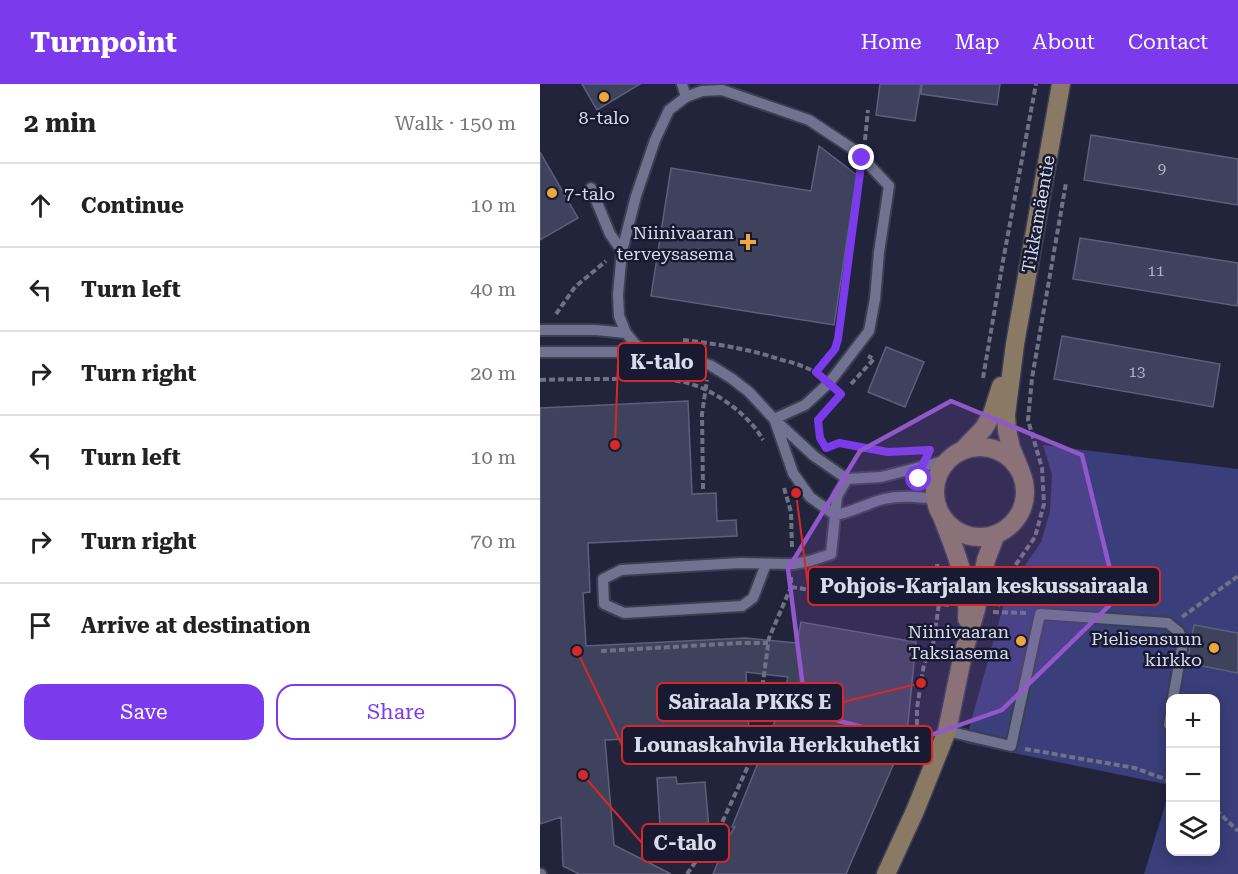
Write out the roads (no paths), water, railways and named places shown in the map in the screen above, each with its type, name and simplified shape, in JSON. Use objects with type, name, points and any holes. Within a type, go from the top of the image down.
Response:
[{"type":"street","name":"Tikkamäentie","points":[[1021,472],[1011,448],[1006,415],[1015,344],[1061,84]]},
{"type":"street","name":"Tikkamäentie","points":[[956,455],[984,428],[992,414],[1015,344]]},
{"type":"street","points":[[938,505],[949,524],[963,533],[979,537],[996,534],[1009,527],[1024,502],[1025,487],[1021,472],[1013,461],[1002,453],[990,448],[977,447],[956,455],[942,469],[938,478],[936,488],[938,505],[972,608]]},
{"type":"street","points":[[886,874],[915,811],[947,731],[972,608],[996,534]]},
{"type":"lane","points":[[682,84],[686,97]]},
{"type":"lane","points":[[646,352],[626,333],[620,316],[618,294],[622,251],[636,196],[655,140],[669,110],[686,97],[702,91],[722,90],[809,120],[856,151],[889,186],[869,331],[829,383],[805,405],[774,419]]},
{"type":"lane","points":[[591,188],[610,234],[622,251]]},
{"type":"lane","points":[[540,330],[596,330],[626,333]]},
{"type":"lane","points":[[540,352],[646,352],[668,354],[710,365],[749,392],[814,456],[847,479],[881,477],[921,468],[956,455]]},
{"type":"lane","points":[[774,419],[793,473],[810,497],[835,515],[886,498],[903,497],[938,505]]},
{"type":"lane","points":[[766,564],[753,598],[742,606],[624,613],[604,604],[603,579],[621,570],[741,563],[793,564],[831,554],[837,496],[847,479]]},
{"type":"lane","points":[[947,731],[1011,746],[1040,614],[1168,623],[1179,632],[1183,642],[1174,694]]},
{"type":"place","name":"8-talo","points":[[604,97]]},
{"type":"place","name":"7-talo","points":[[552,193]]},
{"type":"place","name":"Niinivaaran terveysasema","points":[[748,242]]},
{"type":"place","name":"K-talo","points":[[615,445]]},
{"type":"place","name":"Pohjois-Karjalan keskussairaala","points":[[796,493]]},
{"type":"place","name":"Niinivaaran Taksiasema","points":[[1021,641]]},
{"type":"place","name":"Pielisensuun kirkko","points":[[1214,648]]},
{"type":"place","name":"Lounaskahvila Herkkuhetki","points":[[577,651]]},
{"type":"place","name":"Sairaala PKKS E","points":[[921,683]]},
{"type":"place","name":"C-talo","points":[[583,775]]}]
